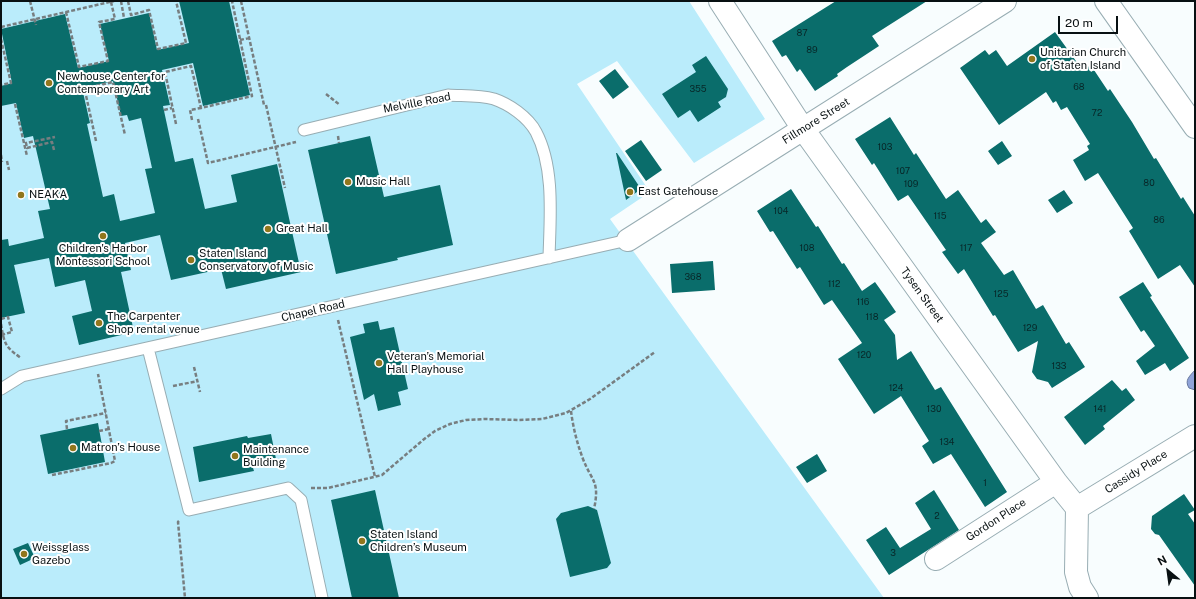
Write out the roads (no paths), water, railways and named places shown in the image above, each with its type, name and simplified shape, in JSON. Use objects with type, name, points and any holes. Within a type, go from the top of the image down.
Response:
[{"type":"street","name":"Tysen Street","points":[[720,1],[803,129],[1056,482],[1077,508]]},
{"type":"street","name":"Fillmore Street","points":[[628,240],[1005,1]]},
{"type":"street","points":[[1106,1],[1195,127]]},
{"type":"street","name":"Cassidy Place","points":[[1077,508],[1195,436]]},
{"type":"street","name":"Gordon Place","points":[[936,559],[1056,482]]},
{"type":"street","points":[[1077,508],[1076,572],[1080,587],[1088,598]]},
{"type":"lane","name":"Melville Road","points":[[304,130],[448,95],[492,99],[508,105],[536,130],[543,148],[551,208],[549,258]]},
{"type":"lane","name":"Chapel Road","points":[[1,389],[22,376],[628,240]]},
{"type":"lane","points":[[148,348],[189,510],[288,488],[300,500],[322,598]]},
{"type":"water","points":[[1195,370],[1195,390],[1189,388],[1187,380]]},
{"type":"place","name":"Unitarian Church of Staten Island","points":[[1032,59]]},
{"type":"place","name":"Newhouse Center for Contemporary Art","points":[[49,83]]},
{"type":"place","name":"Music Hall","points":[[348,182]]},
{"type":"place","name":"East Gatehouse","points":[[630,192]]},
{"type":"place","name":"NEAKA","points":[[21,195]]},
{"type":"place","name":"Great Hall","points":[[268,229]]},
{"type":"place","name":"Children's Harbor Montessori School","points":[[103,236]]},
{"type":"place","name":"Staten Island Conservatory of Music","points":[[191,260]]},
{"type":"place","name":"The Carpenter Shop rental venue","points":[[99,323]]},
{"type":"place","name":"Veteran’s Memorial Hall Playhouse","points":[[379,363]]},
{"type":"place","name":"Matron’s House","points":[[73,448]]},
{"type":"place","name":"Maintenance Building","points":[[235,456]]},
{"type":"place","name":"Staten Island Children’s Museum","points":[[362,541]]},
{"type":"place","name":"Weissglass Gazebo","points":[[24,554]]}]
